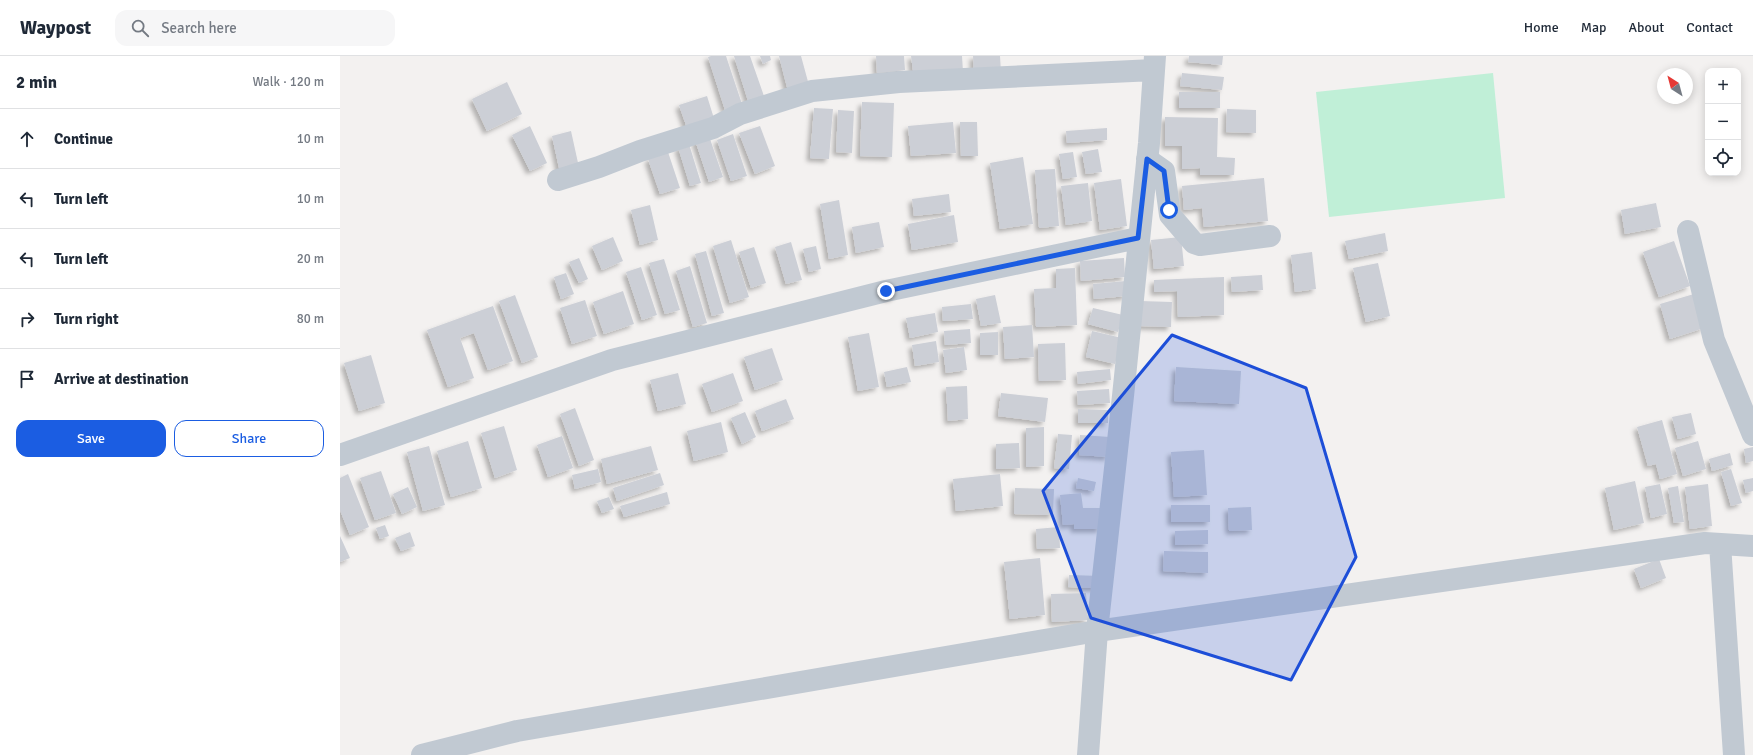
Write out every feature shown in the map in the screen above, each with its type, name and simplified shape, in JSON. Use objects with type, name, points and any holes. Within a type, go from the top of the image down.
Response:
[{"type":"street","points":[[558,180],[599,167],[640,151],[713,128],[740,114],[812,91],[899,82],[1155,63],[1147,159],[1123,396],[1097,631],[1088,755]]},
{"type":"street","points":[[1147,159],[1164,171],[1170,215],[1194,243],[1200,245],[1270,236]]},
{"type":"street","points":[[1688,231],[1714,340],[1753,435]]},
{"type":"street","points":[[340,455],[612,360],[886,291],[1138,238]]},
{"type":"street","points":[[422,755],[517,731],[1097,631],[1705,543],[1753,546]]},
{"type":"street","points":[[1720,544],[1734,755]]},
{"type":"highlighted area","points":[[1172,335],[1306,388],[1356,557],[1291,680],[1091,618],[1043,491]]},
{"type":"green space","points":[[1493,73],[1505,198],[1329,217],[1316,92]]},
{"type":"building","points":[[726,56],[742,104],[725,110],[708,57]]},
{"type":"building","points":[[734,56],[750,56],[765,99],[749,104]]},
{"type":"building","points":[[760,56],[770,56],[771,60],[763,64]]},
{"type":"building","points":[[779,56],[801,56],[810,89],[789,95]]},
{"type":"building","points":[[876,56],[904,56],[905,70],[877,73]]},
{"type":"building","points":[[911,56],[962,56],[963,72],[914,78]]},
{"type":"building","points":[[973,56],[1000,56],[1001,73],[974,75]]},
{"type":"building","points":[[1189,56],[1223,56],[1222,65],[1188,62]]},
{"type":"building","points":[[1182,73],[1224,77],[1222,90],[1180,86]]},
{"type":"building","points":[[507,82],[522,114],[487,131],[472,99]]},
{"type":"building","points":[[1179,92],[1220,92],[1220,108],[1179,108]]},
{"type":"building","points":[[707,96],[716,125],[689,134],[679,105]]},
{"type":"building","points":[[862,102],[894,103],[892,157],[860,156]]},
{"type":"building","points":[[814,108],[833,109],[829,159],[810,158]]},
{"type":"building","points":[[1227,109],[1256,110],[1256,133],[1226,132]]},
{"type":"building","points":[[838,110],[854,111],[852,153],[836,152]]},
{"type":"building","points":[[1165,117],[1218,118],[1217,157],[1235,158],[1234,175],[1200,175],[1200,168],[1182,169],[1182,146],[1165,146]]},
{"type":"building","points":[[953,122],[956,153],[911,156],[908,126]]},
{"type":"building","points":[[960,122],[977,122],[978,156],[961,156]]},
{"type":"building","points":[[530,126],[547,163],[530,171],[512,135]]},
{"type":"building","points":[[760,126],[775,166],[755,174],[739,133]]},
{"type":"building","points":[[1107,128],[1107,140],[1067,143],[1066,131]]},
{"type":"building","points":[[571,131],[580,172],[561,177],[552,136]]},
{"type":"building","points":[[733,134],[747,176],[731,181],[717,140]]},
{"type":"building","points":[[709,136],[723,177],[709,182],[695,140]]},
{"type":"building","points":[[689,144],[701,183],[690,186],[678,147]]},
{"type":"building","points":[[1098,149],[1102,172],[1086,174],[1082,152]]},
{"type":"building","points":[[668,152],[680,188],[660,194],[648,159]]},
{"type":"building","points":[[1073,152],[1077,177],[1063,179],[1059,154]]},
{"type":"building","points":[[1023,157],[1033,224],[1000,229],[990,163]]},
{"type":"building","points":[[1055,169],[1059,226],[1039,228],[1035,170]]},
{"type":"building","points":[[1264,178],[1268,221],[1204,227],[1202,208],[1184,210],[1182,186]]},
{"type":"building","points":[[1121,179],[1127,226],[1100,230],[1094,183]]},
{"type":"building","points":[[1088,183],[1092,221],[1066,225],[1061,186]]},
{"type":"building","points":[[949,194],[951,212],[914,216],[912,199]]},
{"type":"building","points":[[839,200],[848,255],[829,259],[820,204]]},
{"type":"building","points":[[1656,203],[1661,227],[1625,234],[1621,210]]},
{"type":"building","points":[[650,205],[658,240],[640,245],[631,210]]},
{"type":"building","points":[[954,215],[958,242],[912,250],[908,224]]},
{"type":"building","points":[[879,222],[884,247],[856,253],[852,227]]},
{"type":"building","points":[[1385,233],[1388,251],[1349,259],[1345,241]]},
{"type":"building","points":[[613,237],[623,261],[602,270],[592,246]]},
{"type":"building","points":[[1181,237],[1184,266],[1154,269],[1151,240]]},
{"type":"building","points":[[731,240],[749,297],[730,303],[713,246]]},
{"type":"building","points":[[1674,241],[1690,286],[1659,297],[1643,252]]},
{"type":"building","points":[[791,242],[802,280],[786,284],[775,247]]},
{"type":"building","points":[[816,246],[821,269],[809,272],[803,249]]},
{"type":"building","points":[[754,247],[766,283],[751,288],[739,252]]},
{"type":"building","points":[[706,251],[724,313],[712,316],[695,254]]},
{"type":"building","points":[[1312,252],[1316,289],[1295,292],[1291,255]]},
{"type":"building","points":[[579,258],[588,279],[579,283],[569,262]]},
{"type":"building","points":[[1124,258],[1125,277],[1081,281],[1080,261]]},
{"type":"building","points":[[664,259],[680,310],[665,314],[649,263]]},
{"type":"building","points":[[1378,263],[1390,316],[1366,322],[1353,268]]},
{"type":"building","points":[[690,266],[707,323],[693,327],[676,271]]},
{"type":"building","points":[[641,267],[657,315],[642,320],[626,272]]},
{"type":"building","points":[[1075,268],[1077,325],[1036,327],[1034,289],[1056,288],[1056,269]]},
{"type":"building","points":[[566,273],[574,294],[561,299],[554,277]]},
{"type":"building","points":[[1262,275],[1263,290],[1232,292],[1231,277]]},
{"type":"building","points":[[1224,277],[1224,315],[1178,317],[1177,291],[1154,292],[1154,280]]},
{"type":"building","points":[[1126,281],[1127,296],[1094,299],[1093,284]]},
{"type":"building","points":[[623,291],[634,324],[604,334],[593,302]]},
{"type":"building","points":[[1694,294],[1704,328],[1670,339],[1660,304]]},
{"type":"building","points":[[515,295],[538,357],[522,363],[499,301]]},
{"type":"building","points":[[995,295],[1001,323],[981,326],[976,299]]},
{"type":"building","points":[[585,300],[597,336],[572,344],[560,308]]},
{"type":"building","points":[[1140,301],[1172,302],[1171,327],[1140,326]]},
{"type":"building","points":[[971,304],[973,319],[943,321],[942,307]]},
{"type":"building","points":[[493,306],[513,361],[488,370],[474,333],[460,338],[474,378],[448,387],[427,330]]},
{"type":"building","points":[[1093,308],[1123,315],[1118,332],[1088,324]]},
{"type":"building","points":[[935,313],[938,332],[910,338],[906,318]]},
{"type":"building","points":[[1032,325],[1034,357],[1005,359],[1003,327]]},
{"type":"building","points":[[970,329],[971,343],[945,345],[944,331]]},
{"type":"building","points":[[1092,331],[1122,338],[1115,364],[1086,357]]},
{"type":"building","points":[[998,332],[998,355],[980,355],[980,333]]},
{"type":"building","points":[[869,333],[879,387],[858,391],[848,337]]},
{"type":"building","points":[[936,341],[939,362],[915,366],[912,345]]},
{"type":"building","points":[[1065,343],[1066,380],[1039,381],[1038,344]]},
{"type":"building","points":[[964,347],[967,370],[946,373],[943,350]]},
{"type":"building","points":[[772,348],[783,380],[755,390],[744,357]]},
{"type":"building","points":[[371,355],[385,403],[359,411],[344,363]]},
{"type":"building","points":[[907,367],[911,382],[887,387],[884,372]]},
{"type":"building","points":[[1176,367],[1241,371],[1239,404],[1174,401]]},
{"type":"building","points":[[1110,369],[1111,380],[1078,384],[1077,372]]},
{"type":"building","points":[[678,373],[686,404],[658,411],[650,380]]},
{"type":"building","points":[[733,373],[743,401],[712,412],[702,384]]},
{"type":"building","points":[[967,386],[968,419],[948,421],[946,387]]},
{"type":"building","points":[[1109,389],[1110,403],[1078,405],[1077,391]]},
{"type":"building","points":[[1001,393],[1048,398],[1045,422],[998,416]]},
{"type":"building","points":[[786,399],[794,419],[762,431],[755,411]]},
{"type":"building","points":[[575,408],[594,460],[579,466],[560,414]]},
{"type":"building","points":[[1078,409],[1108,410],[1108,423],[1078,423]]},
{"type":"building","points":[[745,412],[756,437],[742,444],[731,418]]},
{"type":"building","points":[[1691,413],[1696,434],[1678,439],[1672,417]]},
{"type":"building","points":[[1662,420],[1677,474],[1660,479],[1656,464],[1648,466],[1637,427]]},
{"type":"building","points":[[721,422],[728,452],[694,461],[687,431]]},
{"type":"building","points":[[504,426],[517,470],[495,478],[481,433]]},
{"type":"building","points":[[1044,427],[1044,466],[1026,467],[1026,428]]},
{"type":"building","points":[[1058,434],[1072,435],[1069,469],[1054,468]]},
{"type":"building","points":[[1080,435],[1110,437],[1109,457],[1079,455]]},
{"type":"building","points":[[562,436],[573,468],[548,477],[537,445]]},
{"type":"building","points":[[468,441],[482,488],[451,497],[437,451]]},
{"type":"building","points":[[1698,441],[1706,469],[1683,476],[1675,448]]},
{"type":"building","points":[[1019,443],[1020,468],[996,469],[996,444]]},
{"type":"building","points":[[429,446],[445,505],[423,511],[407,452]]},
{"type":"building","points":[[651,446],[658,470],[607,484],[601,459]]},
{"type":"building","points":[[1753,447],[1753,461],[1746,463],[1744,449]]},
{"type":"building","points":[[1204,450],[1207,495],[1174,497],[1171,452]]},
{"type":"building","points":[[1730,453],[1733,465],[1712,471],[1709,459]]},
{"type":"building","points":[[598,469],[601,482],[575,489],[572,475]]},
{"type":"building","points":[[1731,469],[1742,503],[1731,506],[1721,472]]},
{"type":"building","points":[[381,471],[396,513],[375,520],[360,478]]},
{"type":"building","points":[[660,473],[664,485],[617,501],[613,488]]},
{"type":"building","points":[[348,474],[369,527],[350,535],[340,510],[340,478]]},
{"type":"building","points":[[1000,474],[1003,506],[956,511],[953,479]]},
{"type":"building","points":[[1078,478],[1096,482],[1094,491],[1076,488]]},
{"type":"building","points":[[1753,478],[1753,491],[1746,493],[1743,480]]},
{"type":"building","points":[[1635,481],[1644,523],[1614,530],[1605,488]]},
{"type":"building","points":[[1660,484],[1667,514],[1651,518],[1645,487]]},
{"type":"building","points":[[1708,484],[1712,526],[1690,529],[1685,487]]},
{"type":"building","points":[[1678,486],[1684,522],[1674,523],[1668,488]]},
{"type":"building","points":[[408,487],[417,507],[402,514],[393,494]]},
{"type":"building","points":[[1015,488],[1054,489],[1053,515],[1014,514]]},
{"type":"building","points":[[667,492],[670,504],[624,517],[620,506]]},
{"type":"building","points":[[1081,493],[1083,508],[1100,508],[1101,529],[1074,529],[1074,524],[1063,525],[1060,495]]},
{"type":"building","points":[[609,497],[614,509],[602,513],[597,501]]},
{"type":"building","points":[[1171,505],[1210,505],[1210,522],[1171,522]]},
{"type":"building","points":[[1251,507],[1252,530],[1229,531],[1228,508]]},
{"type":"building","points":[[385,525],[389,536],[380,539],[376,528]]},
{"type":"building","points":[[1059,527],[1060,548],[1037,549],[1036,529]]},
{"type":"building","points":[[1208,530],[1208,544],[1175,545],[1175,531]]},
{"type":"building","points":[[410,532],[415,546],[401,551],[395,538]]},
{"type":"building","points":[[340,536],[350,558],[340,562]]},
{"type":"building","points":[[1164,551],[1208,552],[1208,573],[1163,571]]},
{"type":"building","points":[[1040,558],[1045,615],[1010,619],[1004,562]]},
{"type":"building","points":[[1659,559],[1666,578],[1641,588],[1634,569]]},
{"type":"building","points":[[1069,575],[1100,576],[1099,588],[1068,587]]},
{"type":"building","points":[[1086,593],[1088,620],[1052,622],[1051,594]]},
{"type":"route","points":[[886,291],[1070,254],[1138,238],[1147,159],[1164,171],[1169,210]]}]
